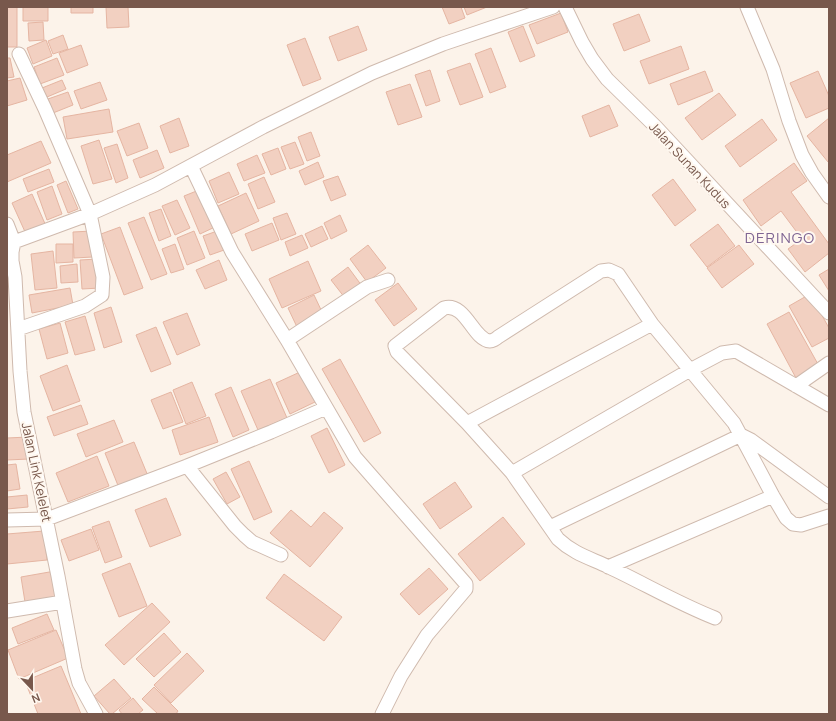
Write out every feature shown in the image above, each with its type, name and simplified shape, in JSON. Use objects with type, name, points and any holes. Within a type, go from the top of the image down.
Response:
[{"type":"street","points":[[14,242],[90,214],[155,185],[263,127],[372,73],[443,44],[553,7]]},
{"type":"street","name":"Jalan Sunan Kudus","points":[[565,7],[582,42],[608,79],[656,127],[829,313]]},
{"type":"street","points":[[747,7],[773,69],[789,121],[802,155],[829,198]]},
{"type":"street","points":[[18,329],[85,306],[102,295],[103,277],[90,214],[45,109],[19,54]]},
{"type":"street","points":[[190,166],[232,252],[287,340],[355,457],[462,579],[467,587],[427,635],[401,676],[382,714]]},
{"type":"street","name":"Jalan Link Kelelet","points":[[7,224],[14,242],[12,261],[24,412],[47,519],[75,669],[79,684],[96,714]]},
{"type":"street","points":[[716,618],[693,609],[567,548],[558,539],[512,473],[398,352],[395,346],[444,308],[450,307],[457,309],[484,339],[491,341],[498,338],[601,271],[609,270],[618,274],[652,324],[734,422],[786,518],[793,524],[801,525],[829,516]]},
{"type":"street","points":[[287,340],[367,288],[388,280]]},
{"type":"street","points":[[467,424],[652,324]]},
{"type":"street","points":[[512,473],[722,353],[736,351],[829,405]]},
{"type":"street","points":[[796,386],[829,363]]},
{"type":"street","points":[[7,520],[47,519],[188,466],[326,408]]},
{"type":"street","points":[[741,435],[752,440],[829,497]]},
{"type":"street","points":[[550,527],[741,435]]},
{"type":"street","points":[[188,466],[235,526],[244,535],[252,542],[281,555]]},
{"type":"street","points":[[608,567],[773,496]]},
{"type":"street","points":[[7,611],[63,602]]},
{"type":"building","points":[[7,7],[17,7],[17,47],[7,47]]},
{"type":"building","points":[[23,7],[48,7],[48,21],[23,21]]},
{"type":"building","points":[[71,7],[93,7],[93,13],[71,13]]},
{"type":"building","points":[[106,7],[128,7],[129,27],[107,28]]},
{"type":"building","points":[[442,7],[461,7],[465,18],[449,24]]},
{"type":"building","points":[[464,7],[487,7],[467,15]]},
{"type":"building","points":[[561,13],[568,32],[537,44],[529,25]]},
{"type":"building","points":[[639,14],[650,41],[624,51],[613,24]]},
{"type":"building","points":[[43,22],[44,40],[29,41],[28,23]]},
{"type":"building","points":[[358,26],[367,50],[338,61],[329,37]]},
{"type":"building","points":[[523,26],[535,56],[520,62],[508,32]]},
{"type":"building","points":[[63,35],[68,49],[53,54],[48,41]]},
{"type":"building","points":[[305,38],[321,79],[303,86],[287,45]]},
{"type":"building","points":[[46,40],[52,56],[33,64],[27,48]]},
{"type":"building","points":[[81,45],[88,65],[67,73],[59,53]]},
{"type":"building","points":[[681,46],[689,69],[649,84],[640,61]]},
{"type":"building","points":[[491,48],[506,87],[490,93],[475,54]]},
{"type":"building","points":[[7,58],[10,58],[14,77],[7,78]]},
{"type":"building","points":[[57,58],[64,75],[40,84],[34,67]]},
{"type":"building","points":[[470,63],[483,97],[460,105],[447,71]]},
{"type":"building","points":[[430,70],[440,101],[426,106],[415,75]]},
{"type":"building","points":[[705,71],[713,91],[678,105],[670,84]]},
{"type":"building","points":[[818,71],[829,96],[829,108],[806,118],[790,83]]},
{"type":"building","points":[[20,78],[27,100],[7,106],[7,81]]},
{"type":"building","points":[[62,80],[66,89],[47,97],[42,88]]},
{"type":"building","points":[[100,82],[107,100],[81,109],[74,91]]},
{"type":"building","points":[[410,84],[422,117],[398,125],[386,92]]},
{"type":"building","points":[[68,92],[73,105],[53,113],[48,99]]},
{"type":"building","points":[[719,93],[736,115],[702,140],[685,118]]},
{"type":"building","points":[[609,105],[618,126],[590,137],[582,116]]},
{"type":"building","points":[[109,109],[113,132],[67,139],[63,117]]},
{"type":"building","points":[[179,118],[189,146],[170,153],[160,126]]},
{"type":"building","points":[[829,118],[829,161],[828,162],[807,136]]},
{"type":"building","points":[[762,119],[777,140],[740,167],[725,146]]},
{"type":"building","points":[[139,123],[148,148],[127,156],[117,131]]},
{"type":"building","points":[[311,132],[320,156],[307,161],[298,137]]},
{"type":"building","points":[[99,140],[112,179],[93,184],[81,146]]},
{"type":"building","points":[[41,141],[51,163],[7,182],[7,155]]},
{"type":"building","points":[[295,142],[304,164],[290,169],[281,147]]},
{"type":"building","points":[[117,144],[128,178],[116,183],[104,148]]},
{"type":"building","points":[[278,148],[286,169],[271,175],[262,154]]},
{"type":"building","points":[[157,150],[164,168],[140,178],[133,160]]},
{"type":"building","points":[[257,155],[265,173],[244,181],[237,164]]},
{"type":"building","points":[[318,162],[324,177],[305,185],[299,171]]},
{"type":"building","points":[[794,163],[807,181],[791,192],[829,244],[829,253],[805,272],[788,249],[802,239],[781,211],[761,226],[743,200]]},
{"type":"building","points":[[49,169],[54,182],[28,192],[23,179]]},
{"type":"building","points":[[229,172],[239,194],[218,203],[209,181]]},
{"type":"building","points":[[338,176],[346,195],[331,201],[323,181]]},
{"type":"building","points":[[264,177],[275,202],[258,209],[248,184]]},
{"type":"building","points":[[673,179],[696,210],[675,226],[652,195]]},
{"type":"building","points":[[66,181],[78,209],[68,213],[57,185]]},
{"type":"building","points":[[52,186],[62,214],[47,220],[37,192]]},
{"type":"building","points":[[199,190],[215,227],[200,234],[184,196]]},
{"type":"building","points":[[246,193],[259,221],[231,234],[218,206]]},
{"type":"building","points":[[32,194],[46,226],[26,234],[12,203]]},
{"type":"building","points":[[177,200],[190,228],[175,235],[162,206]]},
{"type":"building","points":[[161,209],[171,236],[159,241],[149,213]]},
{"type":"building","points":[[287,213],[296,234],[281,240],[273,218]]},
{"type":"building","points":[[340,215],[347,231],[331,239],[324,223]]},
{"type":"building","points":[[144,217],[167,274],[151,280],[128,223]]},
{"type":"building","points":[[272,223],[279,240],[252,251],[245,234]]},
{"type":"building","points":[[718,224],[735,246],[707,267],[690,245]]},
{"type":"building","points":[[322,226],[328,239],[311,247],[305,234]]},
{"type":"building","points":[[120,227],[143,288],[124,295],[101,234]]},
{"type":"building","points":[[220,230],[227,249],[210,255],[203,236]]},
{"type":"building","points":[[92,231],[93,257],[74,258],[73,232]]},
{"type":"building","points":[[194,231],[205,258],[187,265],[177,238]]},
{"type":"building","points":[[302,235],[308,248],[290,256],[285,242]]},
{"type":"building","points":[[56,244],[73,244],[73,262],[56,263]]},
{"type":"building","points":[[175,244],[184,269],[171,273],[162,249]]},
{"type":"building","points":[[368,245],[386,268],[367,282],[350,259]]},
{"type":"building","points":[[739,245],[754,264],[722,288],[707,268]]},
{"type":"building","points":[[53,251],[57,288],[35,290],[31,254]]},
{"type":"building","points":[[98,259],[100,288],[82,289],[80,260]]},
{"type":"building","points":[[219,260],[227,280],[205,289],[196,270]]},
{"type":"building","points":[[308,261],[321,291],[282,308],[269,279]]},
{"type":"building","points":[[77,264],[78,282],[61,283],[60,266]]},
{"type":"building","points":[[348,267],[362,286],[345,298],[331,280]]},
{"type":"building","points":[[829,269],[829,291],[819,275]]},
{"type":"building","points":[[398,283],[417,309],[394,326],[375,300]]},
{"type":"building","points":[[70,288],[73,305],[32,313],[29,295]]},
{"type":"building","points":[[810,294],[829,328],[829,338],[812,347],[789,306]]},
{"type":"building","points":[[314,295],[323,314],[297,327],[288,308]]},
{"type":"building","points":[[111,307],[122,342],[104,348],[94,313]]},
{"type":"building","points":[[789,312],[819,366],[796,378],[767,324]]},
{"type":"building","points":[[187,313],[200,345],[177,355],[163,322]]},
{"type":"building","points":[[85,316],[95,350],[75,355],[65,322]]},
{"type":"building","points":[[60,323],[68,353],[47,359],[39,329]]},
{"type":"building","points":[[156,327],[171,364],[151,372],[136,335]]},
{"type":"building","points":[[340,359],[381,433],[364,442],[322,369]]},
{"type":"building","points":[[67,365],[80,401],[53,411],[40,376]]},
{"type":"building","points":[[300,372],[315,402],[290,414],[276,383]]},
{"type":"building","points":[[270,379],[287,418],[258,430],[241,391]]},
{"type":"building","points":[[192,382],[206,416],[186,424],[173,390]]},
{"type":"building","points":[[231,387],[249,430],[233,437],[215,394]]},
{"type":"building","points":[[171,392],[183,422],[163,429],[151,400]]},
{"type":"building","points":[[81,405],[88,424],[54,436],[47,417]]},
{"type":"building","points":[[209,417],[218,442],[180,455],[172,430]]},
{"type":"building","points":[[114,420],[123,442],[86,457],[77,434]]},
{"type":"building","points":[[327,428],[345,465],[329,473],[311,436]]},
{"type":"building","points":[[28,437],[29,459],[7,460],[7,438]]},
{"type":"building","points":[[134,442],[148,476],[119,488],[105,453]]},
{"type":"building","points":[[97,456],[109,486],[68,502],[56,473]]},
{"type":"building","points":[[249,461],[272,512],[254,520],[231,469]]},
{"type":"building","points":[[16,464],[20,489],[7,491],[7,465]]},
{"type":"building","points":[[226,472],[240,497],[227,504],[213,479]]},
{"type":"building","points":[[455,482],[472,507],[440,529],[423,504]]},
{"type":"building","points":[[27,495],[28,507],[7,509],[7,497]]},
{"type":"building","points":[[166,498],[181,535],[150,547],[135,510]]},
{"type":"building","points":[[291,510],[311,527],[324,512],[343,528],[310,567],[270,533]]},
{"type":"building","points":[[503,517],[525,544],[480,581],[458,554]]},
{"type":"building","points":[[109,521],[122,557],[105,563],[92,527]]},
{"type":"building","points":[[91,529],[99,550],[69,561],[61,540]]},
{"type":"building","points":[[44,531],[47,560],[7,564],[7,534]]},
{"type":"building","points":[[130,563],[147,606],[119,617],[102,574]]},
{"type":"building","points":[[429,568],[448,589],[419,615],[400,594]]},
{"type":"building","points":[[55,571],[59,596],[25,602],[21,577]]},
{"type":"building","points":[[284,574],[342,617],[324,641],[266,598]]},
{"type":"building","points":[[152,603],[170,622],[124,665],[105,645]]},
{"type":"building","points":[[47,614],[54,630],[18,644],[12,628]]},
{"type":"building","points":[[56,630],[68,658],[19,679],[8,650]]},
{"type":"building","points":[[164,633],[181,652],[154,677],[136,659]]},
{"type":"building","points":[[187,653],[204,671],[171,703],[154,685]]},
{"type":"building","points":[[61,666],[81,714],[38,714],[25,681]]},
{"type":"building","points":[[114,679],[131,698],[112,714],[110,714],[94,696]]},
{"type":"building","points":[[154,687],[178,711],[176,714],[158,714],[142,699]]},
{"type":"building","points":[[133,698],[143,710],[138,714],[122,714],[119,710]]},
{"type":"district","name":"DERINGO","points":[[780,237]]}]
